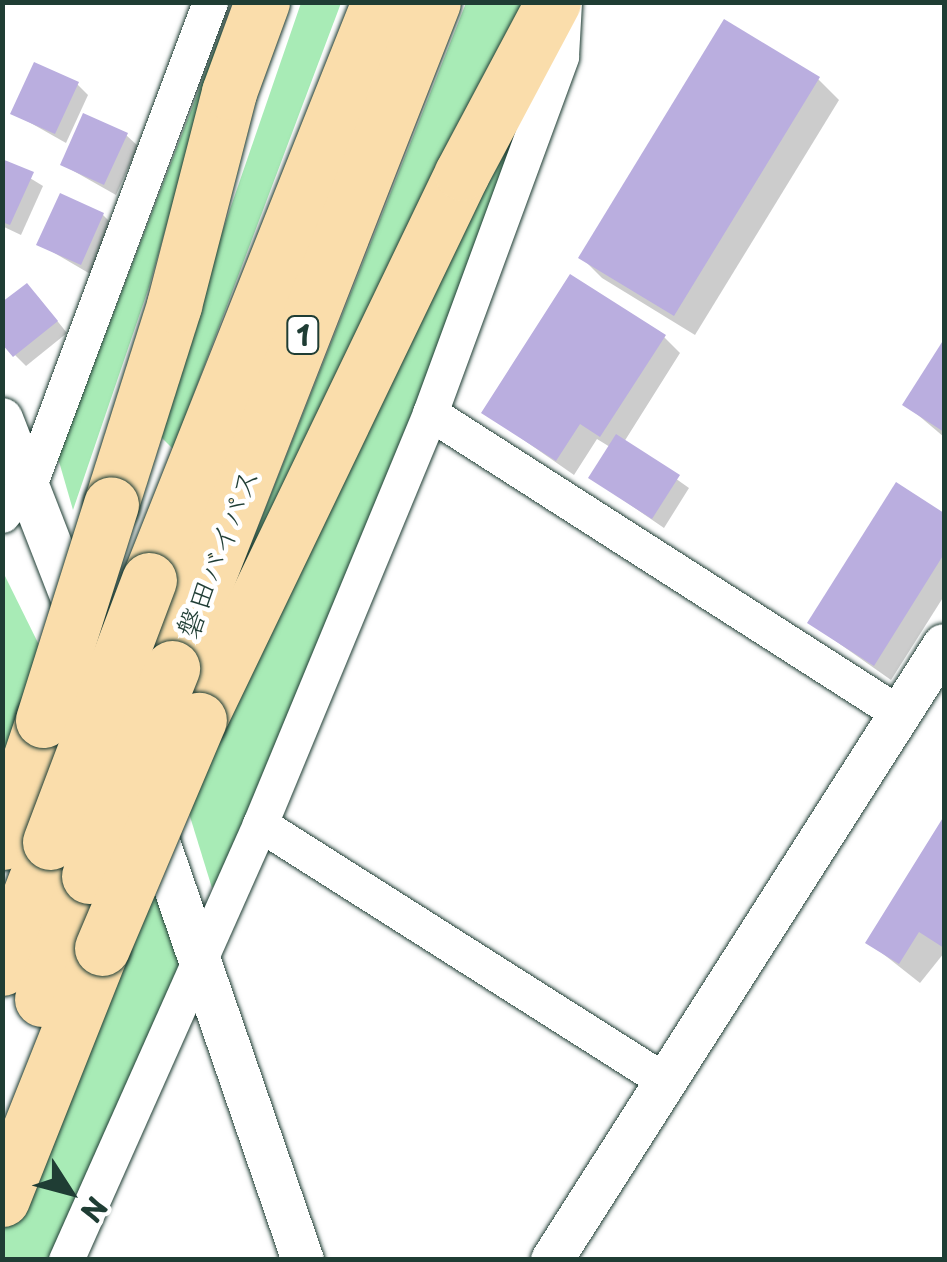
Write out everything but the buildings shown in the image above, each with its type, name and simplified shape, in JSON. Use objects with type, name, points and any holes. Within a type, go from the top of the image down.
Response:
[{"type":"highway","points":[[47,853],[43,720],[174,305],[229,92],[262,2]]},
{"type":"highway","name":"磐田バイパス","points":[[2,968],[149,580],[379,2]]},
{"type":"highway","name":"磐田バイパス","points":[[2,1105],[47,853],[172,668],[433,2]]},
{"type":"highway","points":[[2,1198],[199,720],[462,172],[553,2]]},
{"type":"street","points":[[11,509],[210,2]]},
{"type":"street","points":[[66,1260],[260,824],[430,412],[562,56],[564,2]]},
{"type":"street","points":[[430,412],[900,714]]},
{"type":"street","points":[[2,420],[11,509],[200,957],[303,1260]]},
{"type":"street","points":[[552,1260],[944,646]]},
{"type":"street","points":[[260,824],[665,1080]]},
{"type":"green space","points":[[301,3],[341,3],[173,449],[154,430]]},
{"type":"green space","points":[[466,3],[546,3],[206,658]]},
{"type":"green space","points":[[223,27],[149,287],[73,510],[58,458]]},
{"type":"green space","points":[[514,111],[533,132],[267,808],[212,888],[188,810]]},
{"type":"green space","points":[[3,572],[43,653],[3,775]]},
{"type":"green space","points":[[159,883],[199,957],[66,1259],[3,1260],[3,1233]]}]
